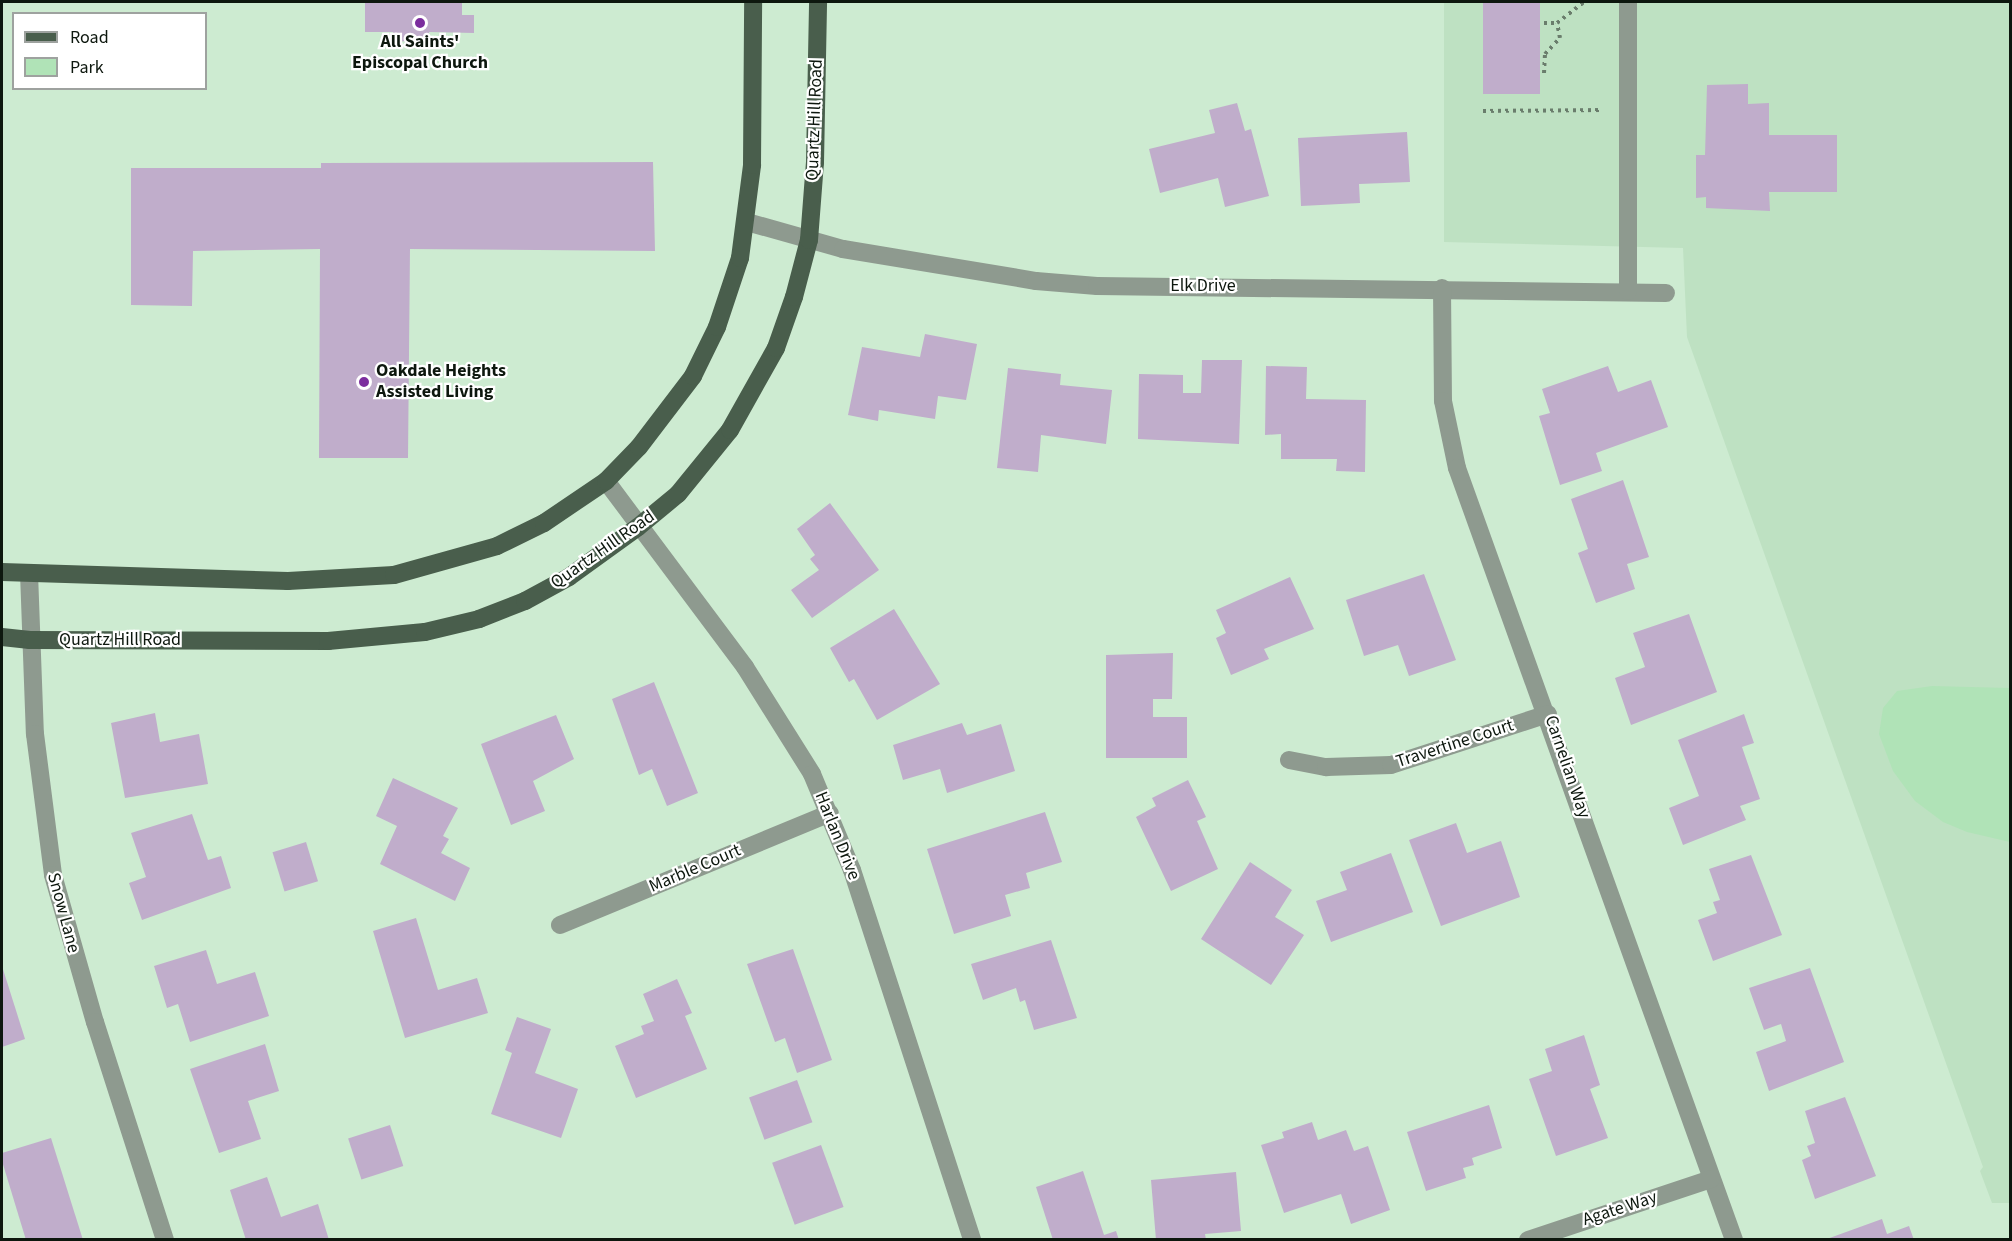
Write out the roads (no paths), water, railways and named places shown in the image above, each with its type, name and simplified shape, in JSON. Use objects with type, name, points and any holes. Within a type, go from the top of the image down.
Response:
[{"type":"main road","points":[[2,573],[288,581],[394,575],[497,546],[544,523],[606,481],[646,439],[693,375],[717,327],[740,258],[747,222],[752,165],[753,2]]},
{"type":"main road","name":"Quartz Hill Road","points":[[2,637],[30,640],[328,641],[425,632],[479,619],[525,601],[569,577],[638,527],[678,494],[706,463],[751,396],[776,348],[810,240],[815,162],[818,2]]},
{"type":"street","points":[[1628,291],[1629,2]]},
{"type":"street","name":"Elk Drive","points":[[747,222],[810,240],[976,274],[1097,286],[1442,288],[1666,293]]},
{"type":"street","name":"Carnelian Way","points":[[1442,288],[1443,402],[1457,468],[1548,714],[1734,1239]]},
{"type":"street","name":"Harlan Drive","points":[[606,481],[638,527],[745,667],[791,739],[830,813],[972,1239]]},
{"type":"street","name":"Snow Lane","points":[[29,573],[35,734],[53,875],[91,1011],[165,1239]]},
{"type":"street","name":"Travertine Court","points":[[1289,760],[1326,767],[1391,765],[1548,714]]},
{"type":"street","name":"Marble Court","points":[[560,926],[830,813]]},
{"type":"street","name":"Agate Way","points":[[1528,1239],[1711,1179]]},
{"type":"place","name":"All Saints' Episcopal Church","points":[[420,23]]},
{"type":"place","name":"Oakdale Heights Assisted Living","points":[[364,382]]}]
